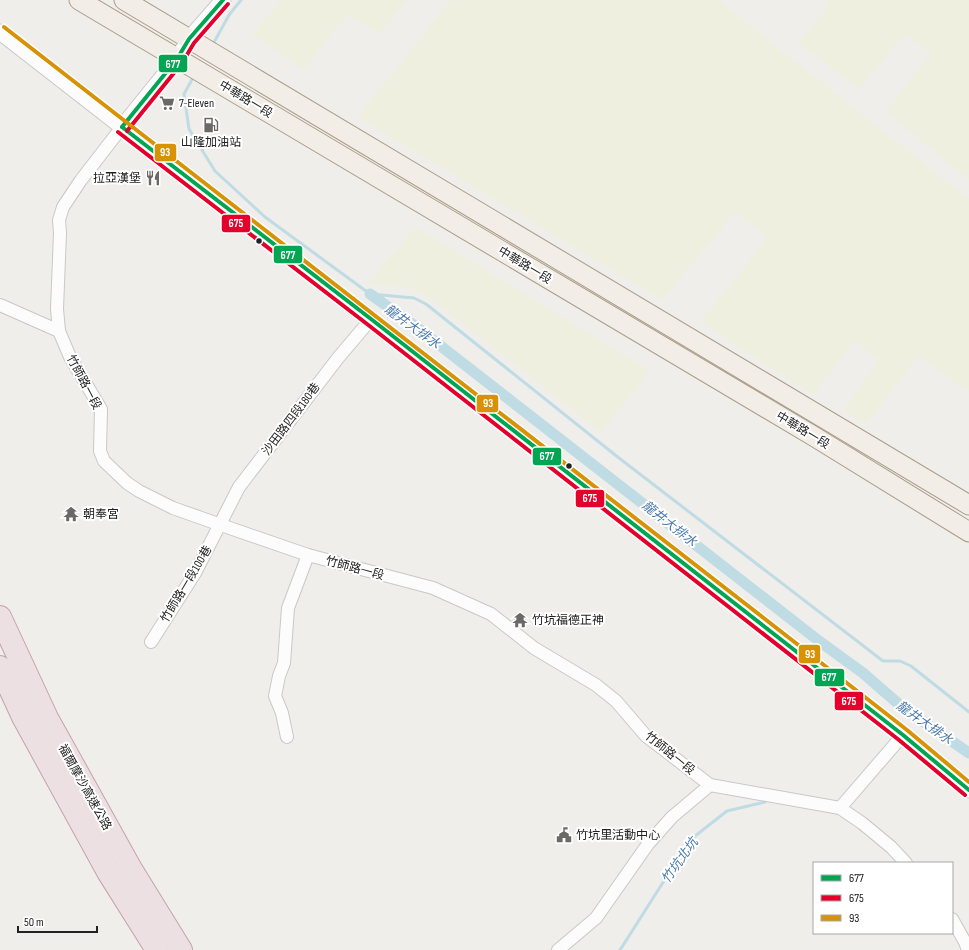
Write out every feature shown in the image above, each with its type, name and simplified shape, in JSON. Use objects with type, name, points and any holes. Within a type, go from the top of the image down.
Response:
[{"type":"highway","name":"福爾摩沙高速公路","points":[[0,618],[46,718],[130,869],[181,950]]},
{"type":"highway","name":"福爾摩沙高速公路","points":[[0,667],[23,717],[108,872],[157,950]]},
{"type":"main road","name":"中華路一段","points":[[79,0],[815,437],[969,532]]},
{"type":"main road","name":"中華路一段","points":[[124,0],[969,505]]},
{"type":"street","points":[[122,127],[177,59],[189,39],[223,0]]},
{"type":"street","points":[[0,32],[371,319],[903,735],[969,790]]},
{"type":"street","name":"竹師路一段","points":[[122,127],[63,207],[59,220],[60,233],[57,309],[59,332],[70,357],[101,410],[100,451],[104,461],[127,483],[139,491],[173,508],[308,555],[433,588],[491,614],[534,648],[596,685],[616,701],[646,736],[710,785],[840,808],[862,823],[891,847],[905,862]]},
{"type":"street","points":[[0,304],[59,332]]},
{"type":"street","name":"沙田路四段180巷","points":[[221,525],[239,487],[338,358],[371,319]]},
{"type":"street","name":"竹師路一段100巷","points":[[151,642],[195,573],[221,525]]},
{"type":"street","points":[[287,737],[282,713],[275,696],[279,676],[284,663],[288,608],[308,555]]},
{"type":"street","points":[[840,808],[903,735]]},
{"type":"street","points":[[558,950],[596,918],[648,844],[672,817],[710,785]]},
{"type":"street","points":[[953,921],[968,950]]},
{"type":"green space","points":[[281,0],[407,0],[380,33],[347,15],[303,70],[253,34]]},
{"type":"green space","points":[[451,0],[718,0],[969,199],[969,392],[919,355],[866,424],[844,410],[878,360],[855,341],[813,395],[700,322],[768,237],[735,212],[662,300],[357,117]]},
{"type":"green space","points":[[825,0],[969,0],[969,180],[886,112],[931,53],[904,34],[859,89],[799,43],[829,4]]},
{"type":"green space","points":[[416,227],[650,371],[601,432],[428,297],[412,288],[367,284]]},
{"type":"waterway","points":[[212,46],[229,15],[241,0]]},
{"type":"waterway","points":[[194,76],[184,94],[189,129],[215,171],[265,217],[370,294],[414,298],[426,304],[619,458],[883,661],[900,661],[911,666],[969,712]]},
{"type":"waterway","name":"龍井大排水","points":[[370,294],[415,326],[819,641],[863,673],[902,707],[969,753]]},
{"type":"waterway","name":"竹坑北坑","points":[[620,950],[690,840],[727,811],[765,802]]},
{"type":"transit line","name":"677","points":[[122,127],[177,59],[189,39],[223,0]]},
{"type":"transit line","name":"675","points":[[127,131],[182,63],[194,43],[228,4]]},
{"type":"transit line","name":"93","points":[[4,27],[907,730],[969,782]]},
{"type":"transit line","name":"677","points":[[122,127],[371,319],[903,735],[969,790]]},
{"type":"transit line","name":"675","points":[[118,132],[367,324],[899,740],[965,795]]},
{"type":"place","name":"7-Eleven","points":[[167,103]]},
{"type":"place","name":"山隆加油站","points":[[211,125]]},
{"type":"place","name":"拉亞漢堡","points":[[153,178]]},
{"type":"place","name":"朝奉宮","points":[[71,514]]},
{"type":"place","name":"竹坑福德正神","points":[[520,620]]},
{"type":"place","name":"竹坑里活動中心","points":[[564,835]]}]
